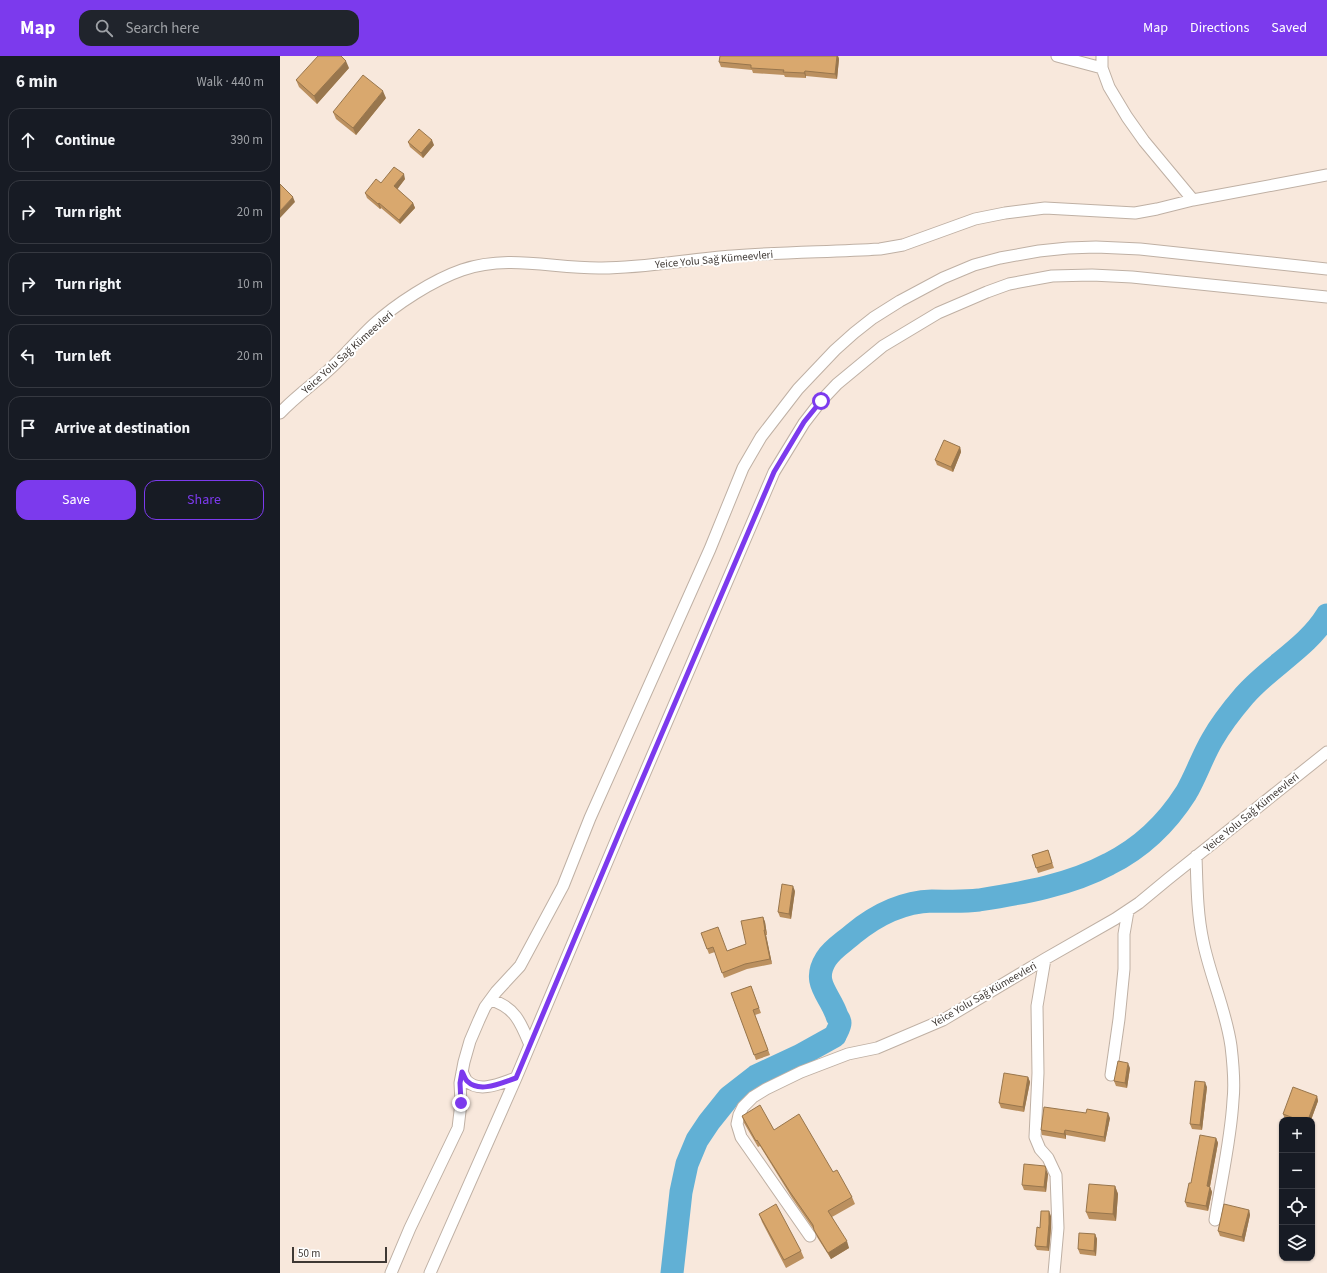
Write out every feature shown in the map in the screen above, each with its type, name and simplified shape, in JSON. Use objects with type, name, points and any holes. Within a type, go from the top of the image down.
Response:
[{"type":"street","points":[[1057,56],[1102,68]]},
{"type":"street","points":[[1102,56],[1102,68],[1109,88],[1144,141],[1193,200]]},
{"type":"street","name":"Yeice Yolu Sağ Kümeevleri","points":[[280,413],[287,405],[331,367],[374,325],[406,300],[442,278],[463,270],[494,262],[519,262],[601,268],[636,267],[732,256],[880,249],[903,245],[975,219],[1005,214],[1045,208],[1135,213],[1193,200],[1327,175]]},
{"type":"street","points":[[391,1273],[410,1228],[458,1128],[461,1103],[460,1083],[470,1041],[486,1007],[496,992],[520,966],[563,886],[590,818],[710,549],[743,468],[761,437],[798,388],[854,333],[873,318],[900,301],[943,278],[974,265],[1000,258],[1039,251],[1096,247],[1140,249],[1327,269]]},
{"type":"street","points":[[430,1273],[516,1078],[629,809],[774,472],[804,422],[821,401],[837,384],[883,346],[938,313],[987,292],[1010,284],[1032,279],[1052,276],[1132,277],[1327,296]]},
{"type":"street","name":"Yeice Yolu Sağ Kümeevleri","points":[[810,1236],[741,1137],[737,1124],[743,1107],[753,1097],[801,1072],[848,1054],[877,1048],[943,1020],[1045,959],[1100,929],[1140,903],[1196,856],[1327,752]]},
{"type":"street","points":[[1196,856],[1197,907],[1202,940],[1227,1025],[1233,1069],[1234,1099],[1232,1118],[1215,1220]]},
{"type":"street","points":[[1110,1075],[1124,969],[1124,934],[1128,911]]},
{"type":"street","points":[[1045,959],[1037,1006],[1038,1073],[1036,1137],[1040,1149],[1048,1158],[1056,1175],[1058,1228],[1054,1273]]},
{"type":"street","points":[[491,1000],[503,1004],[516,1016],[530,1045]]},
{"type":"street","points":[[462,1072],[467,1081],[481,1086],[491,1086],[516,1078]]},
{"type":"building","points":[[318,56],[341,56],[346,61],[314,96],[296,80]]},
{"type":"building","points":[[720,56],[837,56],[835,74],[805,71],[804,73],[783,72],[784,70],[751,68],[751,65],[719,62]]},
{"type":"building","points":[[363,75],[383,91],[353,128],[333,112]]},
{"type":"building","points":[[419,129],[432,140],[421,153],[408,142]]},
{"type":"building","points":[[394,167],[404,174],[394,186],[413,203],[399,220],[365,193],[376,179],[381,183]]},
{"type":"building","points":[[280,184],[293,197],[280,211]]},
{"type":"building","points":[[944,440],[960,447],[951,467],[935,460]]},
{"type":"building","points":[[1048,850],[1052,863],[1036,868],[1032,855]]},
{"type":"building","points":[[782,884],[793,886],[789,914],[778,912]]},
{"type":"building","points":[[763,917],[770,959],[745,964],[722,973],[713,947],[707,949],[701,933],[718,927],[727,951],[746,944],[741,921]]},
{"type":"building","points":[[751,986],[759,1008],[753,1010],[768,1050],[754,1055],[731,993]]},
{"type":"building","points":[[1118,1061],[1128,1063],[1125,1083],[1114,1081]]},
{"type":"building","points":[[1004,1073],[1028,1077],[1023,1107],[999,1103]]},
{"type":"building","points":[[1195,1081],[1205,1082],[1200,1125],[1190,1124]]},
{"type":"building","points":[[1293,1087],[1317,1096],[1309,1117],[1291,1117],[1283,1114]]},
{"type":"building","points":[[760,1105],[774,1130],[799,1114],[833,1172],[837,1170],[852,1197],[828,1211],[847,1241],[828,1253],[814,1230],[813,1225],[757,1140],[756,1141],[742,1116]]},
{"type":"building","points":[[1044,1107],[1086,1113],[1087,1109],[1108,1113],[1104,1137],[1065,1130],[1064,1134],[1041,1130]]},
{"type":"building","points":[[1200,1135],[1216,1138],[1207,1186],[1210,1187],[1206,1206],[1185,1202],[1189,1183],[1191,1183]]},
{"type":"building","points":[[1024,1164],[1045,1166],[1044,1187],[1022,1185]]},
{"type":"building","points":[[1089,1184],[1115,1186],[1113,1214],[1086,1212]]},
{"type":"building","points":[[776,1204],[801,1251],[784,1260],[759,1214]]},
{"type":"building","points":[[1224,1204],[1249,1210],[1242,1237],[1218,1231]]},
{"type":"building","points":[[1041,1211],[1049,1211],[1047,1247],[1035,1246],[1037,1227],[1040,1228]]},
{"type":"building","points":[[1079,1233],[1095,1234],[1094,1251],[1078,1249]]},
{"type":"waterway","points":[[672,1273],[681,1192],[687,1164],[697,1140],[709,1122],[729,1097],[756,1076],[799,1056],[835,1036],[840,1022],[823,988],[820,975],[822,967],[831,952],[862,927],[880,915],[899,907],[932,901],[979,900],[1046,887],[1078,878],[1121,858],[1152,834],[1179,804],[1190,787],[1215,734],[1240,701],[1254,685],[1299,647],[1319,627],[1327,615]]},
{"type":"route","points":[[461,1103],[460,1083],[462,1072],[467,1081],[481,1086],[491,1086],[516,1078],[774,472],[804,422],[821,401]]}]
